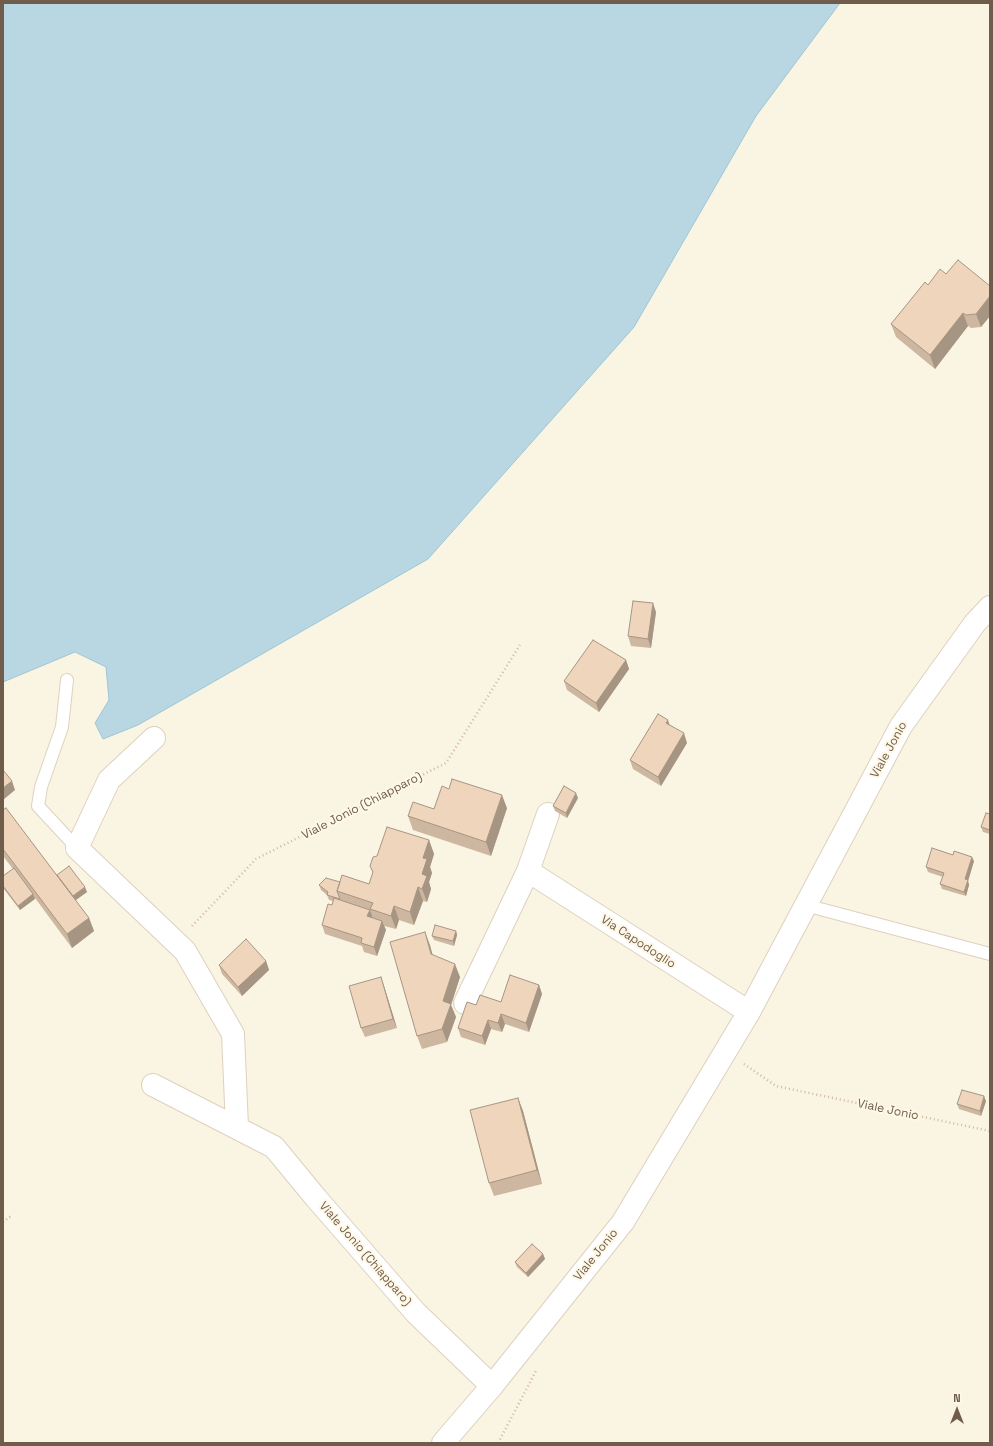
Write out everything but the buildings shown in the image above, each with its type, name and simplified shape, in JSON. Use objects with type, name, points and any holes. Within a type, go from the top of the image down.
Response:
[{"type":"street","name":"Viale Jonio","points":[[443,1443],[492,1386],[623,1222],[749,1012],[901,726],[975,623],[990,607]]},
{"type":"street","points":[[154,738],[109,780],[77,848],[185,951],[233,1034],[236,1127]]},
{"type":"street","points":[[465,1003],[528,871],[548,814]]},
{"type":"street","name":"Via Capodoglio","points":[[528,871],[749,1012]]},
{"type":"street","name":"Viale Jonio (Chiapparo)","points":[[153,1085],[274,1146],[316,1198],[416,1313],[492,1386]]},
{"type":"lane","points":[[67,680],[62,727],[41,787],[38,806],[77,848]]},
{"type":"lane","points":[[805,905],[990,954]]},
{"type":"path","name":"Viale Jonio (Chiapparo)","points":[[176,943],[256,859],[446,763],[520,645]]},
{"type":"path","name":"Viale Jonio","points":[[726,1051],[776,1086],[990,1131]]},
{"type":"path","points":[[3,1222],[10,1216]]},
{"type":"water","points":[[3,3],[840,3],[756,116],[634,327],[428,559],[138,725],[103,739],[95,723],[109,700],[106,667],[75,652],[3,682]]}]
